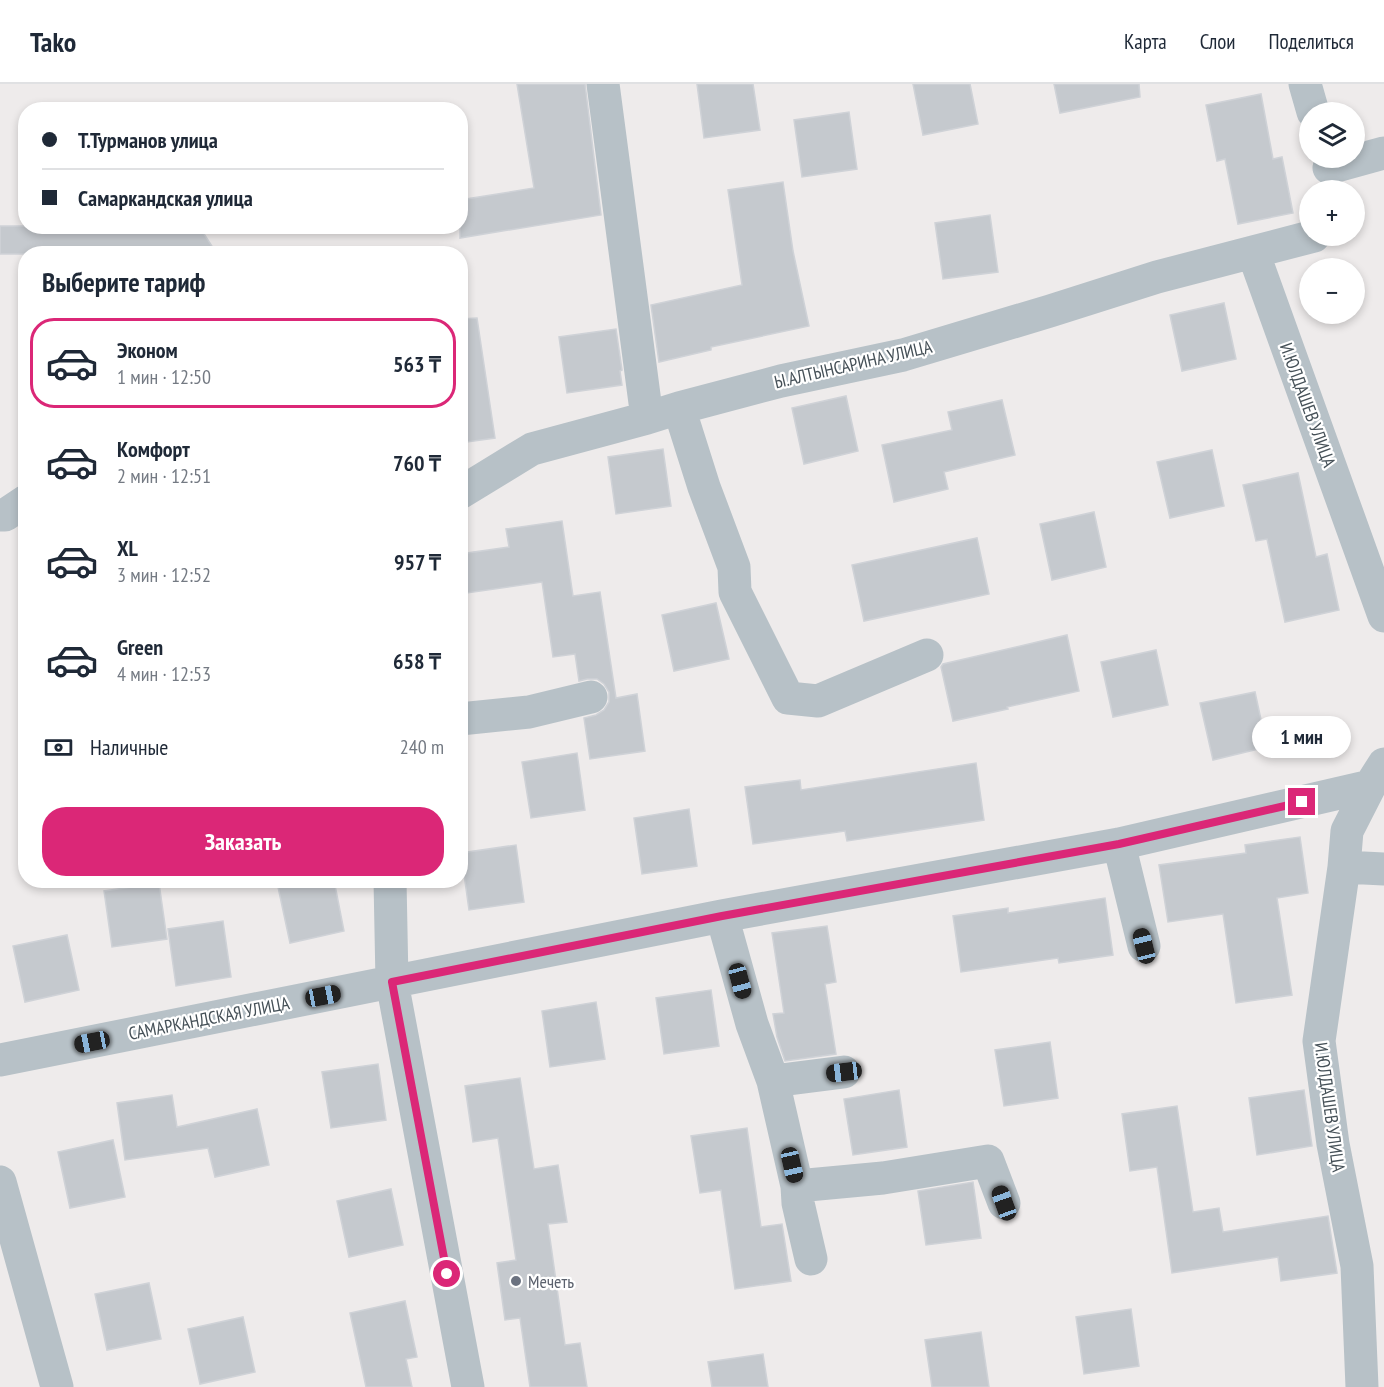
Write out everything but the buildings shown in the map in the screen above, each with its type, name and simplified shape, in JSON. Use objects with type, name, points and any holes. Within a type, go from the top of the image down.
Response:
[{"type":"street","points":[[603,84],[647,418]]},
{"type":"street","points":[[1305,84],[1310,102]]},
{"type":"street","points":[[1330,172],[1384,153]]},
{"type":"street","points":[[1253,252],[1299,240]]},
{"type":"street","name":"Ы.АЛТЫНСАРИНА УЛИЦА","points":[[468,488],[532,449],[781,381],[903,355],[1157,277],[1253,252]]},
{"type":"street","name":"И.ЮЛДАШЕВ УЛИЦА","points":[[1253,252],[1372,548],[1384,616]]},
{"type":"street","points":[[679,408],[704,487],[734,567],[735,592],[788,698],[818,701],[927,655]]},
{"type":"street","points":[[0,515],[5,515],[18,506]]},
{"type":"street","points":[[468,718],[529,712],[591,697]]},
{"type":"street","name":"И.ЮЛДАШЕВ УЛИЦА","points":[[1362,1387],[1357,1266],[1333,1144],[1319,1041],[1347,831],[1377,775]]},
{"type":"street","name":"САМАРКАНДСКАЯ УЛИЦА","points":[[0,1060],[722,916],[1119,844],[1377,775]]},
{"type":"street","points":[[1119,844],[1144,946]]},
{"type":"street","points":[[1344,867],[1384,869]]},
{"type":"street","points":[[390,888],[392,982],[468,1387]]},
{"type":"street","points":[[722,916],[752,1024],[773,1082],[811,1259]]},
{"type":"street","points":[[773,1082],[844,1072]]},
{"type":"street","points":[[797,1186],[883,1178],[988,1161],[1004,1203]]},
{"type":"street","points":[[0,1182],[57,1387]]},
{"type":"place","name":"Мечеть","points":[[516,1281]]},
{"type":"route","points":[[447,1274],[392,982],[722,916],[1119,844],[1302,802]]}]
